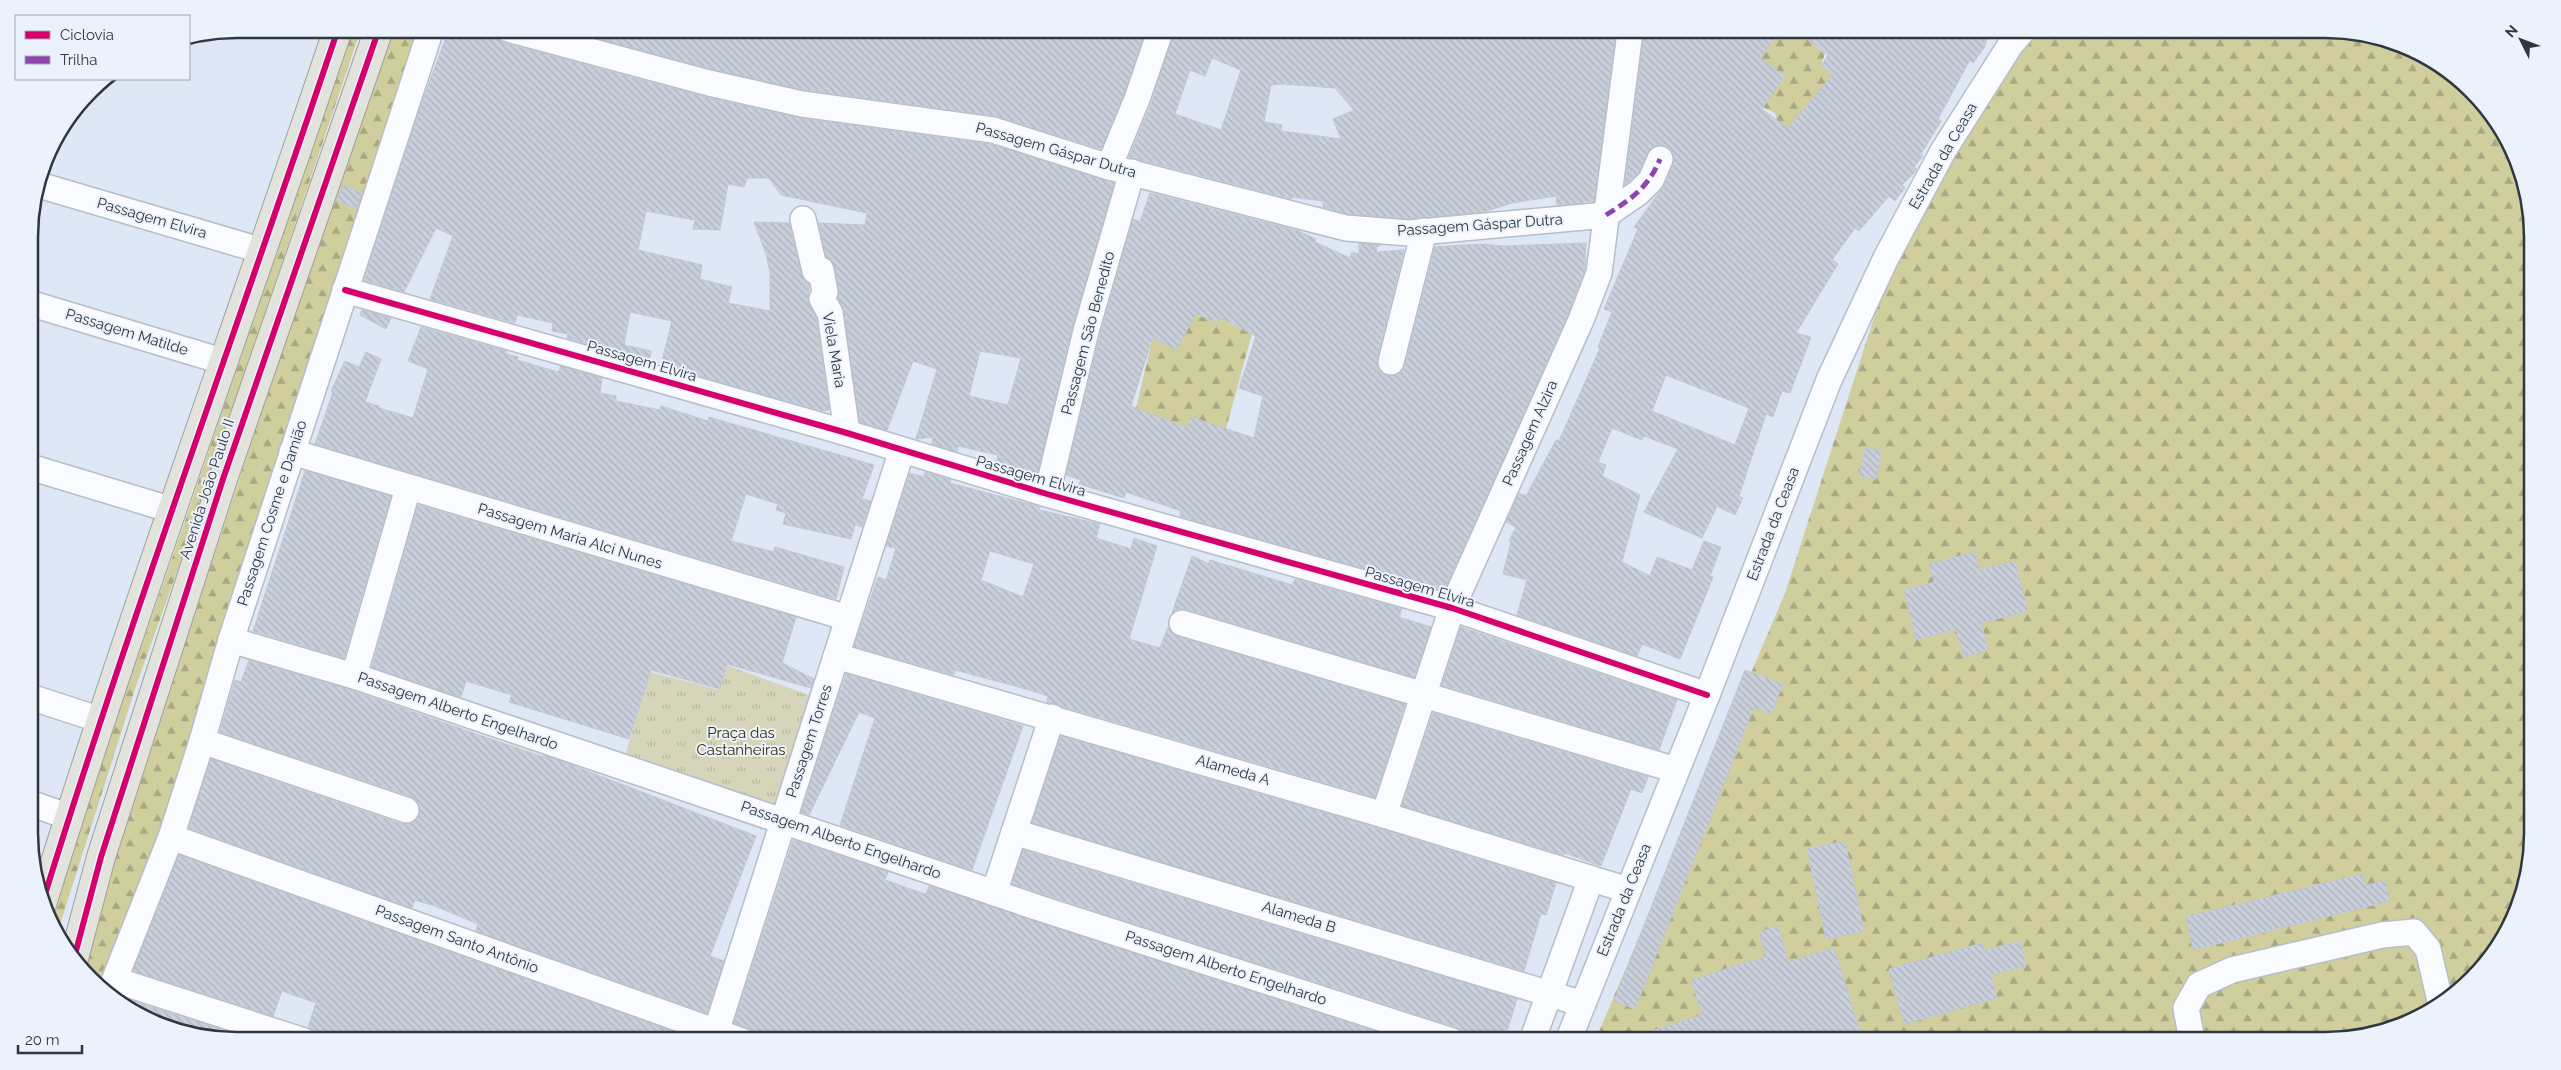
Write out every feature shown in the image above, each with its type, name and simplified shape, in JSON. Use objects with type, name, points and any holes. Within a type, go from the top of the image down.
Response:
[{"type":"main road","name":"Avenida João Paulo II","points":[[46,891],[172,510],[225,362],[335,38]]},
{"type":"main road","name":"Avenida João Paulo II","points":[[76,951],[101,857],[220,488],[376,38]]},
{"type":"street","name":"Passagem Cosme e Damião","points":[[111,988],[171,837],[231,640],[428,38]]},
{"type":"street","name":"Passagem Gáspar Dutra","points":[[542,38],[709,83],[802,104],[993,130],[1120,170],[1346,228],[1409,233],[1606,215]]},
{"type":"street","name":"Passagem São Benedito","points":[[1047,494],[1086,331],[1137,99],[1158,38]]},
{"type":"street","name":"Estrada da Ceasa","points":[[1572,1032],[1707,695],[1829,380],[1874,284],[1943,151],[2013,38]]},
{"type":"street","name":"Passagem Alzira","points":[[1384,815],[1452,608],[1581,320],[1599,273],[1629,40]]},
{"type":"street","points":[[1606,215],[1638,194],[1651,180],[1660,160]]},
{"type":"street","name":"Passagem Elvira","points":[[44,186],[263,251]]},
{"type":"street","name":"Viela Maria","points":[[803,219],[815,272],[821,270],[825,292],[822,298],[830,313],[847,433]]},
{"type":"street","points":[[1390,362],[1424,231]]},
{"type":"street","name":"Passagem Elvira","points":[[345,290],[847,433],[1047,494],[1452,608],[1707,695]]},
{"type":"street","name":"Passagem Matilde","points":[[38,306],[225,362]]},
{"type":"street","name":"Passagem Torres","points":[[716,1032],[902,450]]},
{"type":"street","name":"Passagem Maria Alci Nunes","points":[[292,452],[848,618]]},
{"type":"street","points":[[38,469],[172,510]]},
{"type":"street","points":[[354,676],[408,488]]},
{"type":"street","points":[[1182,623],[1424,693],[1676,770]]},
{"type":"street","name":"Passagem Alberto Engelhardo","points":[[231,640],[354,676],[784,820],[994,893],[1424,1032]]},
{"type":"street","name":"Alameda A","points":[[836,656],[1052,717],[1384,815],[1628,890]]},
{"type":"street","points":[[38,700],[101,720]]},
{"type":"street","points":[[994,893],[1052,717]]},
{"type":"street","points":[[202,740],[406,810]]},
{"type":"street","points":[[38,806],[69,817]]},
{"type":"street","name":"Alameda B","points":[[1014,832],[1549,992],[1583,1004]]},
{"type":"street","name":"Passagem Santo Antônio","points":[[171,837],[716,1032]]},
{"type":"street","points":[[1535,1032],[1590,879]]},
{"type":"street","points":[[2190,1032],[2186,1008],[2199,985],[2232,970],[2382,935],[2414,932],[2428,949],[2439,996]]},
{"type":"street","points":[[111,988],[271,1032]]},
{"type":"green space","points":[[349,38],[358,38],[187,544],[136,686],[60,925],[53,909],[88,799],[184,524]]},
{"type":"green space","points":[[390,38],[421,38],[153,862],[103,981],[83,960],[93,922],[284,343]]},
{"type":"green space","points":[[1753,38],[1813,38],[1815,46],[1825,53],[1821,66],[1841,79],[1825,102],[1816,95],[1795,121],[1785,146],[1775,113],[1754,103],[1748,56]]},
{"type":"green space","points":[[2028,38],[2350,39],[2388,48],[2413,58],[2435,71],[2456,87],[2474,105],[2497,137],[2517,185],[2524,237],[2524,834],[2520,872],[2508,910],[2497,933],[2482,955],[2446,991],[2424,1006],[2401,1017],[2376,1026],[2350,1031],[1599,1032],[1785,593],[1882,293],[1988,89]]},
{"type":"green space","points":[[1203,294],[1196,315],[1217,321],[1221,311],[1231,314],[1229,323],[1241,329],[1259,308],[1226,429],[1175,457],[1186,427],[1136,408],[1153,337]]},
{"type":"green space","name":"Praça das Castanheiras","points":[[726,665],[814,697],[778,814],[624,759],[650,672],[720,690]]},
{"type":"building","points":[[446,38],[498,38],[504,43],[705,97],[800,118],[990,144],[1114,183],[1072,328],[1037,476],[996,463],[998,455],[958,446],[957,452],[932,444],[933,437],[916,439],[937,369],[913,361],[887,430],[860,422],[844,311],[838,298],[839,289],[835,267],[826,257],[819,223],[865,225],[867,213],[781,195],[769,178],[747,178],[744,187],[728,184],[720,230],[693,229],[695,220],[646,211],[638,250],[702,265],[700,279],[732,287],[728,303],[770,311],[770,272],[766,254],[754,222],[789,223],[801,274],[809,284],[808,300],[816,318],[829,410],[822,411],[661,365],[672,321],[630,312],[624,345],[651,351],[649,362],[567,338],[568,334],[552,331],[553,323],[517,315],[515,323],[430,299],[453,236],[436,228],[404,292],[364,280],[420,108]],"holes":[[[980,351],[1021,358],[1008,405],[969,396]]]},
{"type":"building","points":[[596,38],[1143,38],[1124,94],[1101,149],[995,116],[805,90],[712,69]]},
{"type":"building","points":[[1172,38],[1615,38],[1594,202],[1584,201],[1584,203],[1557,205],[1556,196],[1512,203],[1484,212],[1409,219],[1348,214],[1323,207],[1323,201],[1292,197],[1292,199],[1129,157],[1151,104]],"holes":[[[1212,58],[1241,70],[1221,130],[1175,114],[1190,70],[1205,76]],[[1283,84],[1335,88],[1354,110],[1333,119],[1341,139],[1281,131],[1282,125],[1264,122],[1271,85]]]},
{"type":"building","points":[[1641,38],[1775,38],[1760,58],[1785,76],[1762,109],[1788,128],[1833,74],[1821,66],[1828,55],[1806,38],[1987,38],[1984,48],[1973,63],[1970,60],[1938,119],[1941,121],[1921,154],[1923,156],[1914,167],[1917,169],[1902,185],[1905,188],[1895,201],[1889,196],[1859,231],[1855,228],[1832,260],[1838,264],[1796,333],[1811,337],[1790,393],[1782,391],[1773,417],[1766,414],[1739,496],[1743,498],[1735,515],[1717,506],[1702,538],[1644,512],[1678,449],[1644,436],[1642,440],[1612,428],[1598,462],[1606,465],[1602,476],[1640,495],[1622,562],[1650,576],[1657,557],[1692,570],[1704,541],[1721,547],[1710,576],[1713,577],[1680,659],[1642,644],[1637,656],[1517,615],[1527,580],[1503,574],[1511,542],[1509,541],[1516,527],[1506,522],[1519,493],[1526,496],[1556,440],[1559,441],[1600,348],[1598,347],[1612,312],[1604,309],[1638,229],[1634,227],[1664,186],[1673,164],[1672,151],[1666,146],[1652,147],[1639,172],[1625,185],[1643,42]],"holes":[[[1666,375],[1749,408],[1735,445],[1652,411]]]},
{"type":"building","points":[[343,185],[362,193],[357,209],[337,200]]},
{"type":"building","points":[[1150,193],[1298,231],[1316,239],[1315,242],[1350,258],[1352,252],[1359,254],[1359,243],[1381,245],[1376,247],[1377,252],[1404,250],[1377,358],[1381,372],[1388,376],[1401,372],[1405,366],[1435,247],[1480,244],[1504,246],[1586,243],[1585,269],[1568,314],[1444,591],[1412,579],[1411,582],[1196,521],[1180,516],[1181,511],[1126,492],[1124,498],[1079,484],[1081,480],[1066,475],[1100,335],[1133,219],[1140,222]],"holes":[[[1196,314],[1217,322],[1219,317],[1256,336],[1239,388],[1263,396],[1254,438],[1191,417],[1187,428],[1131,406],[1153,337],[1176,350]]]},
{"type":"building","points":[[362,310],[391,318],[386,329],[360,315]]},
{"type":"building","points":[[421,327],[506,351],[506,354],[518,357],[517,360],[558,372],[561,366],[602,378],[600,393],[616,396],[616,401],[660,410],[661,406],[708,421],[709,417],[874,465],[862,499],[871,501],[862,527],[855,525],[851,539],[783,524],[786,513],[776,510],[778,504],[746,494],[731,541],[774,552],[775,547],[844,567],[836,599],[315,444],[333,392],[331,391],[345,361],[359,367],[366,352],[381,359],[365,402],[413,418],[428,369],[408,361]]},
{"type":"building","points":[[1865,448],[1882,451],[1876,479],[1859,476]]},
{"type":"building","points":[[305,471],[391,496],[344,658],[253,631]]},
{"type":"building","points":[[925,472],[951,480],[950,483],[1040,507],[1039,510],[1100,524],[1096,538],[1131,549],[1134,538],[1157,546],[1129,639],[1160,648],[1168,627],[1178,637],[1405,704],[1375,797],[1047,702],[1048,696],[1022,688],[955,670],[954,675],[854,646],[878,577],[886,580],[896,548],[886,546],[910,473],[924,477]],"holes":[[[990,551],[1034,564],[1023,597],[981,580]]]},
{"type":"building","points":[[418,505],[796,617],[782,663],[814,679],[811,688],[727,664],[720,689],[651,670],[629,739],[509,702],[512,695],[466,681],[461,697],[372,667]]},
{"type":"building","points":[[1975,552],[1979,570],[2015,561],[2028,611],[1981,623],[1988,650],[1964,657],[1956,629],[1916,640],[1904,590],[1934,582],[1929,564]]},
{"type":"building","points":[[1192,556],[1209,564],[1210,560],[1292,585],[1295,579],[1402,609],[1399,617],[1431,627],[1414,677],[1186,609],[1178,609],[1172,613]]},
{"type":"building","points":[[1461,627],[1677,700],[1659,750],[1442,685]]},
{"type":"building","points":[[249,660],[350,690],[543,757],[544,755],[756,836],[710,956],[724,961],[707,1013],[476,931],[478,924],[435,906],[415,900],[412,908],[189,828],[211,759],[401,824],[409,824],[419,815],[420,807],[411,796],[220,732],[235,680],[241,682]]},
{"type":"building","points":[[1745,670],[1783,684],[1771,714],[1754,707],[1635,1009],[1614,1001]]},
{"type":"building","points":[[846,674],[1023,726],[972,870],[840,825],[875,718],[859,712],[809,815],[801,812]]},
{"type":"building","points":[[1433,713],[1648,777],[1642,793],[1631,789],[1601,866],[1565,853],[1564,855],[1402,806]]},
{"type":"building","points":[[1061,736],[1380,829],[1556,883],[1546,915],[1541,914],[1524,971],[1032,823]]},
{"type":"building","points":[[793,840],[888,872],[885,880],[910,889],[926,894],[929,886],[1377,1032],[753,1032],[734,1023]]},
{"type":"building","points":[[1845,841],[1864,931],[1826,939],[1807,849]]},
{"type":"building","points":[[1023,850],[1517,999],[1507,1032],[1463,1032],[1456,1027],[1012,884]]},
{"type":"building","points":[[179,855],[675,1032],[315,1032],[308,1027],[316,1003],[282,991],[273,1016],[133,971]]},
{"type":"building","points":[[2362,874],[2365,886],[2385,880],[2390,901],[2193,950],[2186,917]]},
{"type":"building","points":[[1778,926],[1788,962],[1834,948],[1860,1032],[1649,1032],[1702,1015],[1691,980],[1766,956],[1759,932]]},
{"type":"building","points":[[2020,941],[2026,966],[1991,975],[1997,998],[1904,1024],[1889,969],[1982,943],[1984,950]]},
{"type":"building","points":[[126,999],[230,1032],[211,1031],[185,1026],[148,1012]]},
{"type":"marked path","points":[[1606,215],[1638,192],[1656,169],[1660,159]]},
{"type":"cycle path","points":[[46,891],[113,684],[335,38]]},
{"type":"cycle path","points":[[76,951],[101,857],[223,479],[376,38]]},
{"type":"cycle path","points":[[345,290],[847,433],[1047,494],[1452,608],[1707,695]]}]
